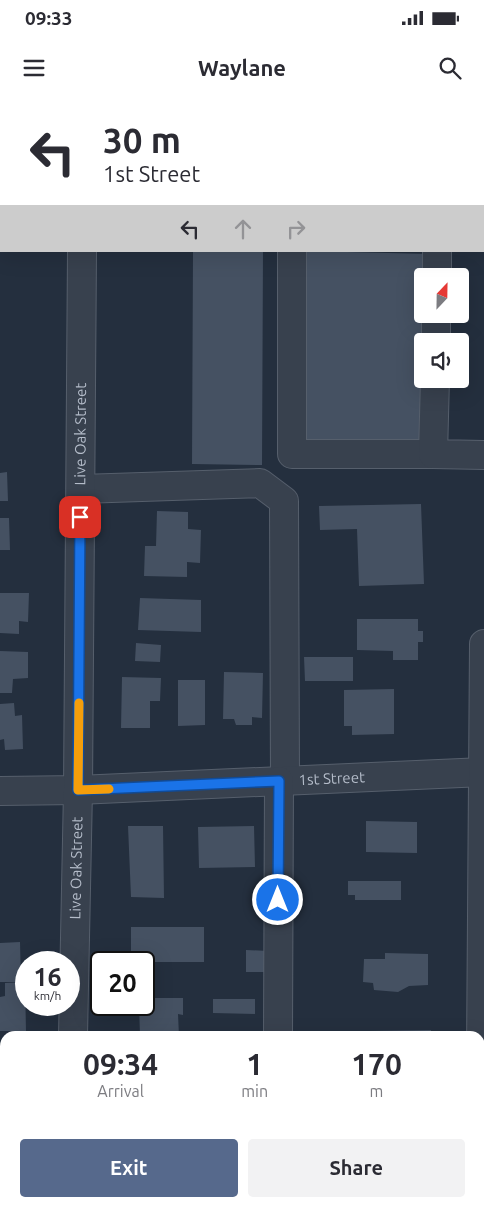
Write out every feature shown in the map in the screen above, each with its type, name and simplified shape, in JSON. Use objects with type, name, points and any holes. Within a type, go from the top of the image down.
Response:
[{"type":"street","name":"Live Oak Street","points":[[73,1031],[78,790],[82,252]]},
{"type":"street","points":[[292,252],[292,454],[484,455]]},
{"type":"street","points":[[437,252],[437,268]]},
{"type":"street","points":[[433,454],[435,388]]},
{"type":"street","points":[[81,489],[260,483],[284,501],[278,1031]]},
{"type":"street","points":[[483,1031],[484,644]]},
{"type":"street","name":"1st Street","points":[[0,791],[78,790],[484,772]]},
{"type":"building","points":[[193,252],[263,252],[262,465],[192,464]]},
{"type":"building","points":[[306,252],[431,254],[430,268],[414,268],[414,323],[422,323],[422,333],[414,333],[414,388],[423,388],[426,446],[303,443]]},
{"type":"building","points":[[7,472],[8,501],[0,501],[0,473]]},
{"type":"building","points":[[421,504],[424,584],[359,586],[357,529],[320,530],[319,506]]},
{"type":"building","points":[[157,511],[188,512],[188,529],[201,530],[200,563],[187,562],[187,577],[144,576],[145,546],[156,546]]},
{"type":"building","points":[[0,518],[9,518],[10,550],[0,550]]},
{"type":"building","points":[[0,593],[29,593],[28,622],[19,621],[19,634],[0,633]]},
{"type":"building","points":[[140,598],[201,600],[201,632],[138,630]]},
{"type":"building","points":[[357,619],[418,619],[418,631],[423,631],[423,642],[418,642],[418,660],[393,660],[393,651],[357,650]]},
{"type":"building","points":[[136,643],[161,645],[160,662],[135,661]]},
{"type":"building","points":[[0,651],[28,652],[28,678],[13,679],[12,693],[0,693]]},
{"type":"building","points":[[304,657],[353,657],[353,681],[305,681]]},
{"type":"building","points":[[224,672],[263,673],[262,718],[252,717],[252,725],[236,725],[234,719],[223,719]]},
{"type":"building","points":[[122,677],[161,678],[160,701],[150,701],[150,728],[121,728]]},
{"type":"building","points":[[178,680],[205,680],[205,725],[178,726]]},
{"type":"building","points":[[394,689],[394,734],[352,735],[352,726],[344,726],[344,690]]},
{"type":"building","points":[[14,703],[15,716],[22,715],[23,749],[5,750],[4,739],[0,740],[0,704]]},
{"type":"building","points":[[366,821],[417,822],[417,853],[366,852]]},
{"type":"building","points":[[128,826],[163,826],[164,898],[131,897]]},
{"type":"building","points":[[254,826],[255,867],[199,868],[198,827]]},
{"type":"building","points":[[348,881],[401,881],[401,900],[355,900],[355,895],[348,895]]},
{"type":"building","points":[[131,927],[204,927],[204,962],[155,962],[155,951],[131,951]]},
{"type":"building","points":[[20,942],[20,951],[15,951],[15,982],[0,982],[0,943]]},
{"type":"building","points":[[246,950],[268,951],[270,972],[246,972]]},
{"type":"building","points":[[385,953],[428,954],[428,985],[409,986],[398,992],[374,990],[373,983],[363,982],[364,959],[385,959]]},
{"type":"building","points":[[15,982],[15,1016],[26,1016],[26,1031],[0,1031],[0,997],[5,996],[5,983]]},
{"type":"building","points":[[155,998],[183,998],[183,1015],[178,1014],[179,1031],[140,1031],[139,1016],[155,1016]]},
{"type":"building","points":[[213,999],[255,999],[255,1014],[213,1013]]},
{"type":"building","points":[[431,1030],[431,1031],[368,1031]]},
{"type":"slow traffic","points":[[79,703],[78,790],[109,789]]},
{"type":"route","points":[[80,517],[78,790],[279,781],[278,900]]}]
